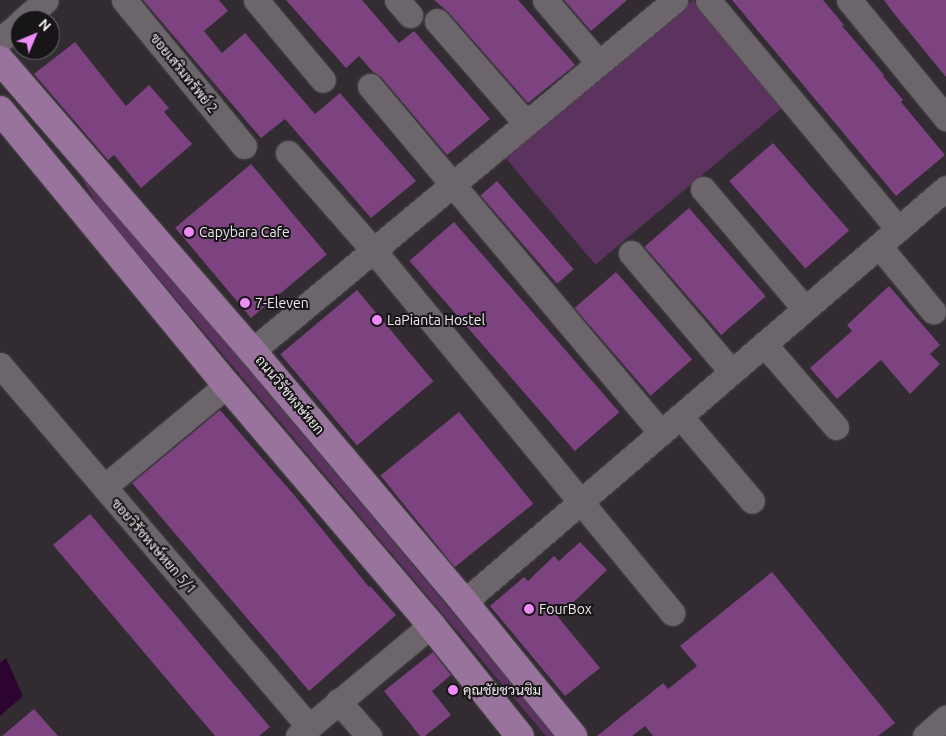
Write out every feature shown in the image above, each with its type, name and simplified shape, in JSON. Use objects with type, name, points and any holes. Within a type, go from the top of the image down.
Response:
[{"type":"main road","name":"ถนนวิรัชหงษ์หยก","points":[[0,60],[252,351],[464,602],[573,736]]},
{"type":"main road","points":[[42,109],[9,120],[227,385],[432,625],[520,736]]},
{"type":"street","points":[[34,10],[46,0]]},
{"type":"street","name":"ซอยเสริมทรัพย์ 2","points":[[124,0],[244,146]]},
{"type":"street","points":[[256,0],[323,80]]},
{"type":"street","points":[[545,0],[600,63]]},
{"type":"street","points":[[708,0],[898,229]]},
{"type":"street","points":[[849,0],[946,118]]},
{"type":"street","points":[[252,351],[673,1]]},
{"type":"street","points":[[437,20],[526,124]]},
{"type":"street","points":[[0,40],[10,32]]},
{"type":"street","points":[[370,86],[661,433]]},
{"type":"street","points":[[288,153],[374,251],[672,613]]},
{"type":"street","points":[[464,602],[946,188]]},
{"type":"street","points":[[703,189],[805,309]]},
{"type":"street","points":[[878,246],[933,311]]},
{"type":"street","points":[[631,253],[732,372]]},
{"type":"street","points":[[764,344],[836,427]]},
{"type":"street","name":"ซอยวิรัชหงษ์หยก 5/1","points":[[0,364],[304,732]]},
{"type":"street","points":[[104,488],[227,385]]},
{"type":"street","points":[[680,416],[752,501]]},
{"type":"street","points":[[304,732],[432,625]]},
{"type":"street","points":[[338,702],[369,736]]},
{"type":"street","points":[[925,736],[946,718]]},
{"type":"shaded area","points":[[693,0],[783,107],[595,265],[505,157]]},
{"type":"shaded area","points":[[42,124],[557,736],[546,736],[99,208],[81,177],[39,125]]},
{"type":"shaded area","points":[[6,658],[23,696],[0,716],[0,663]]},
{"type":"building","points":[[143,0],[219,0],[228,11],[204,31],[222,53],[245,33],[315,114],[340,93],[416,181],[371,218],[285,119],[261,138]]},
{"type":"building","points":[[286,0],[362,0],[399,43],[414,31],[490,119],[447,155],[381,77],[373,72],[359,56],[346,68]]},
{"type":"building","points":[[434,0],[518,0],[575,65],[528,103],[448,12]]},
{"type":"building","points":[[564,0],[627,0],[591,31]]},
{"type":"building","points":[[732,0],[823,0],[844,25],[842,26],[884,75],[903,100],[901,102],[945,155],[896,196]]},
{"type":"building","points":[[884,0],[946,0],[946,77],[892,11]]},
{"type":"building","points":[[75,42],[126,106],[149,85],[169,108],[164,112],[192,144],[141,188],[114,155],[108,160],[34,74],[52,60],[60,60],[60,54]]},
{"type":"building","points":[[773,143],[849,231],[805,269],[729,181]]},
{"type":"building","points":[[251,164],[327,254],[251,318],[175,228]]},
{"type":"building","points":[[497,181],[574,269],[557,284],[480,195]]},
{"type":"building","points":[[689,208],[766,296],[721,335],[644,247]]},
{"type":"building","points":[[454,222],[619,412],[575,451],[409,261]]},
{"type":"building","points":[[616,272],[692,360],[651,396],[574,308]]},
{"type":"building","points":[[889,286],[940,345],[930,354],[940,364],[910,394],[881,360],[837,399],[810,368],[852,331],[847,325]]},
{"type":"building","points":[[357,290],[433,381],[357,445],[280,354]]},
{"type":"building","points":[[220,410],[295,496],[369,587],[396,615],[309,691],[132,483]]},
{"type":"building","points":[[459,412],[533,504],[455,567],[381,476]]},
{"type":"building","points":[[90,514],[270,727],[259,736],[215,736],[53,545]]},
{"type":"building","points":[[580,542],[607,570],[558,617],[600,668],[565,696],[490,606],[524,577],[528,581],[554,556],[559,561]]},
{"type":"building","points":[[772,572],[895,723],[878,736],[653,736],[645,726],[632,736],[597,736],[663,683],[668,689],[697,666],[680,646]]},
{"type":"building","points":[[433,652],[451,675],[432,691],[451,715],[425,736],[420,736],[384,691]]},
{"type":"building","points":[[34,709],[58,736],[2,736]]},
{"type":"place","name":"Capybara Cafe","points":[[189,232]]},
{"type":"place","name":"7-Eleven","points":[[245,303]]},
{"type":"place","name":"LaPianta Hostel","points":[[377,320]]},
{"type":"place","name":"FourBox","points":[[529,609]]},
{"type":"place","name":"คุณชัยชวนชิม","points":[[453,690]]}]
